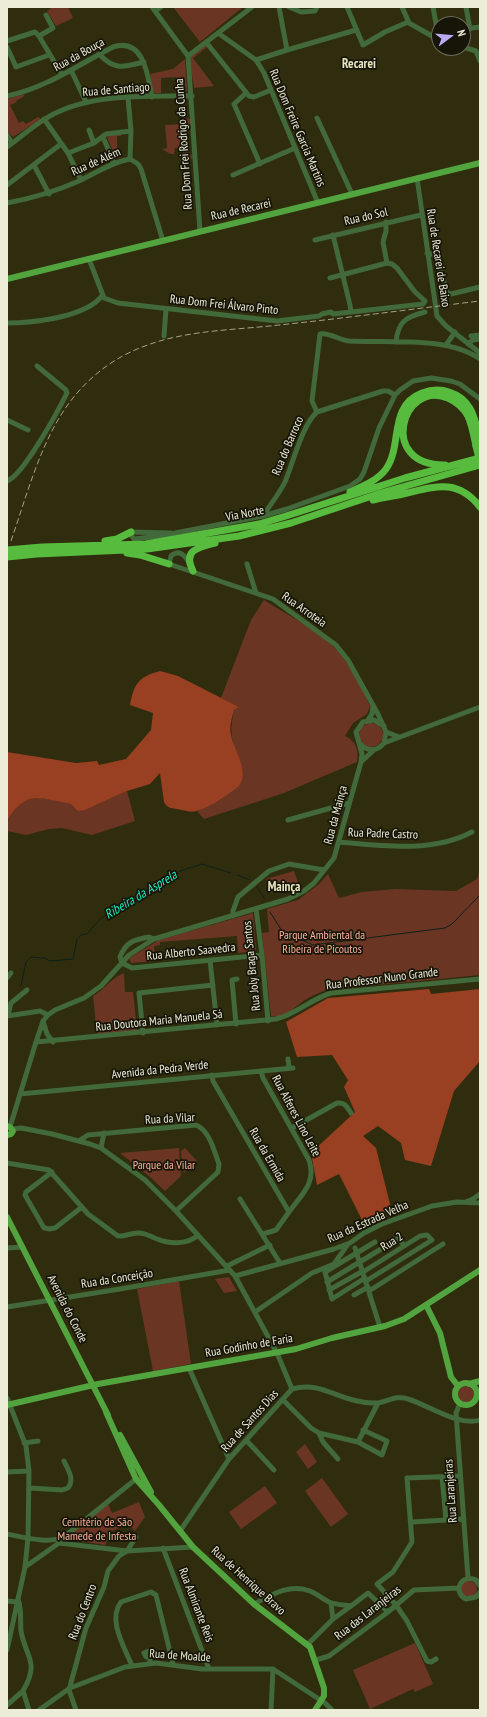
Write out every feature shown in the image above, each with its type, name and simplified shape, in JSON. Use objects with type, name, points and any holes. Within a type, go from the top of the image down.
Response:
[{"type":"highway","points":[[322,505],[368,484],[385,471],[393,455],[398,419],[402,410],[406,404],[418,394],[428,391],[444,391],[457,395],[464,400],[472,412],[478,443],[480,464]]},
{"type":"highway","points":[[457,464],[432,465],[420,460],[410,451],[404,439],[403,427],[407,415],[413,405],[424,398],[434,396],[445,397],[458,403],[468,417],[478,443]]},
{"type":"highway","name":"Via Norte","points":[[7,550],[42,547],[146,544],[259,524],[405,478],[480,458]]},
{"type":"highway","name":"Via Norte","points":[[7,557],[147,548],[239,536],[308,518],[382,493],[480,464]]},
{"type":"highway","points":[[308,518],[377,499],[435,486],[456,488],[470,497],[480,507]]},
{"type":"highway","points":[[69,546],[82,542],[112,541],[131,532]]},
{"type":"highway","points":[[192,569],[189,558],[191,553],[198,548],[239,536]]},
{"type":"highway","points":[[80,552],[90,554],[130,553],[169,564]]},
{"type":"main road","name":"Rua de Recarei","points":[[7,279],[480,163]]},
{"type":"main road","points":[[7,1137],[12,1133],[10,1127]]},
{"type":"main road","name":"Avenida do Conde","points":[[7,1217],[106,1412],[154,1499]]},
{"type":"main road","name":"Rua Godinho de Faria","points":[[8,1402],[93,1385],[277,1353],[380,1327],[402,1320],[480,1270]]},
{"type":"main road","points":[[426,1305],[440,1333],[451,1377],[458,1386],[456,1396],[460,1403],[465,1404],[480,1402]]},
{"type":"main road","points":[[458,1386],[464,1383],[469,1384],[480,1381]]},
{"type":"main road","points":[[469,1384],[474,1387],[476,1393],[472,1403]]},
{"type":"main road","name":"Avenida do Conde","points":[[106,1412],[112,1429],[136,1479],[193,1547]]},
{"type":"main road","name":"Rua de Henrique Bravo","points":[[193,1547],[254,1604],[273,1620],[308,1644],[316,1660],[324,1688],[325,1694],[321,1701]]},
{"type":"main road","points":[[314,1710],[321,1701]]},
{"type":"street","points":[[161,7],[154,9],[188,56],[252,7]]},
{"type":"street","points":[[279,7],[287,50]]},
{"type":"street","points":[[289,7],[301,12],[315,11],[317,7]]},
{"type":"street","points":[[347,7],[361,44],[364,45],[384,32],[408,22]]},
{"type":"street","points":[[402,7],[408,22],[431,35]]},
{"type":"street","points":[[40,36],[53,28],[46,15]]},
{"type":"street","points":[[256,60],[356,30]]},
{"type":"street","points":[[7,41],[35,32],[40,36],[62,75]]},
{"type":"street","name":"Rua Dom Freire Garcia Martins","points":[[218,33],[256,60],[264,73],[318,203]]},
{"type":"street","points":[[206,42],[249,96],[254,97],[271,90]]},
{"type":"street","name":"Rua da Bouça","points":[[7,96],[33,89],[115,47],[124,46],[134,50],[144,62]]},
{"type":"street","points":[[7,47],[16,67],[49,54]]},
{"type":"street","points":[[471,49],[476,51],[480,61]]},
{"type":"street","points":[[99,54],[107,63],[118,66],[144,62],[152,97]]},
{"type":"street","name":"Rua Dom Frei Rodrigo da Cunha","points":[[188,56],[192,96],[200,231]]},
{"type":"street","points":[[71,70],[86,102]]},
{"type":"street","points":[[246,93],[234,104],[260,164]]},
{"type":"street","name":"Rua de Santiago","points":[[7,147],[44,119],[56,112],[86,102],[128,98],[192,96]]},
{"type":"street","points":[[128,98],[131,131],[130,158]]},
{"type":"street","points":[[316,118],[352,194]]},
{"type":"street","points":[[44,119],[68,154],[81,180]]},
{"type":"street","points":[[89,130],[94,143]]},
{"type":"street","points":[[68,154],[94,143],[106,134],[131,131]]},
{"type":"street","points":[[7,135],[12,143]]},
{"type":"street","points":[[103,137],[114,163]]},
{"type":"street","points":[[7,185],[61,144]]},
{"type":"street","points":[[233,175],[296,148]]},
{"type":"street","name":"Rua de Além","points":[[7,203],[49,194],[114,163],[130,158],[138,164],[141,169],[163,241]]},
{"type":"street","points":[[34,165],[49,194]]},
{"type":"street","name":"Rua de Recarei de Baixo","points":[[417,178],[436,313],[439,318],[480,353]]},
{"type":"street","name":"Rua do Sol","points":[[315,240],[386,222],[421,215]]},
{"type":"street","points":[[330,278],[387,263],[383,242],[386,231],[386,222]]},
{"type":"street","points":[[334,235],[350,304],[350,312]]},
{"type":"street","points":[[427,253],[436,254],[447,293],[451,294],[480,287]]},
{"type":"street","points":[[7,323],[29,323],[61,316],[81,310],[96,303],[102,296],[89,259]]},
{"type":"street","name":"Rua Dom Frei Álvaro Pinto","points":[[102,296],[118,303],[282,321],[319,316],[331,312],[333,314],[423,304],[425,301],[423,298],[415,292],[397,268],[392,264],[387,263]]},
{"type":"street","points":[[164,336],[166,309]]},
{"type":"street","name":"Rua de Recarei de Baixo","points":[[396,342],[400,327],[406,318],[425,312]]},
{"type":"street","points":[[446,345],[455,332]]},
{"type":"street","name":"Rua do Barroco","points":[[263,516],[284,484],[301,439],[312,416],[316,412],[312,401],[320,334],[324,333],[336,339],[347,341],[396,342]]},
{"type":"street","points":[[471,336],[480,335]]},
{"type":"street","points":[[468,344],[473,340],[480,340]]},
{"type":"street","points":[[396,342],[446,345],[467,351],[480,359]]},
{"type":"street","points":[[7,480],[10,480],[16,474],[40,442],[67,393],[66,390],[37,366]]},
{"type":"street","points":[[131,532],[133,538],[137,539],[263,516],[336,492],[355,483],[364,472],[379,428],[395,395],[413,381],[437,378],[460,384],[480,399]]},
{"type":"street","points":[[316,412],[383,391],[388,391],[395,395]]},
{"type":"street","points":[[7,420],[28,430]]},
{"type":"street","points":[[169,564],[173,554],[180,553],[187,559],[192,569]]},
{"type":"street","name":"Rua Arroteia","points":[[169,564],[192,569],[273,599],[336,645],[348,660],[385,729]]},
{"type":"street","points":[[247,564],[256,593]]},
{"type":"street","points":[[373,705],[372,714],[368,720],[358,726],[356,738],[363,748],[374,750]]},
{"type":"street","points":[[360,762],[380,747],[384,742],[480,707]]},
{"type":"street","points":[[368,720],[379,722],[385,729],[399,737]]},
{"type":"street","points":[[384,742],[385,729]]},
{"type":"street","name":"Rua da Mainça","points":[[10,1127],[43,1021],[48,1015],[55,1010],[84,998],[101,986],[129,955],[154,939],[288,899],[304,891],[314,883],[334,858],[362,754],[359,743]]},
{"type":"street","points":[[288,820],[349,803]]},
{"type":"street","name":"Rua Padre Castro","points":[[339,842],[386,846],[416,846],[451,841],[472,832]]},
{"type":"street","points":[[233,916],[233,911],[238,897],[270,871],[289,864],[324,870]]},
{"type":"street","name":"Rua Joly Braga Santos","points":[[256,909],[268,1021]]},
{"type":"street","name":"Rua da Mainça","points":[[122,963],[120,957],[124,948],[129,943],[149,937],[154,939]]},
{"type":"street","name":"Rua Alberto Saavedra","points":[[122,963],[132,968],[262,955]]},
{"type":"street","points":[[210,960],[216,1025]]},
{"type":"street","points":[[7,978],[12,974]]},
{"type":"street","points":[[236,1024],[232,980],[237,979]]},
{"type":"street","name":"Rua Professor Nuno Grande","points":[[268,1021],[292,1014],[318,997],[331,993],[480,979]]},
{"type":"street","points":[[143,1033],[139,992],[213,985]]},
{"type":"street","points":[[27,990],[11,1003],[7,1015],[40,1011],[48,1015]]},
{"type":"street","points":[[43,1021],[47,1034],[53,1042]]},
{"type":"street","name":"Rua Doutora Maria Manuela Sá","points":[[36,1042],[53,1042],[268,1021]]},
{"type":"street","name":"Avenida da Pedra Verde","points":[[20,1094],[291,1068],[288,1059]]},
{"type":"street","name":"Rua Alferes Lino Leite","points":[[261,1071],[263,1078],[309,1160],[312,1174],[309,1185],[289,1212]]},
{"type":"street","name":"Rua da Ermida","points":[[212,1075],[213,1081],[289,1212]]},
{"type":"street","points":[[22,1087],[33,1093]]},
{"type":"street","points":[[292,1128],[337,1103],[342,1102],[346,1104],[351,1113]]},
{"type":"street","points":[[12,1117],[21,1128]]},
{"type":"street","name":"Rua da Vilar","points":[[80,1140],[88,1135],[196,1125],[205,1131],[220,1169],[176,1211]]},
{"type":"street","points":[[10,1127],[80,1140],[101,1148],[145,1180],[176,1211],[235,1276],[277,1353],[292,1390]]},
{"type":"street","points":[[101,1148],[104,1134]]},
{"type":"street","points":[[7,1163],[49,1170],[88,1214],[118,1236],[140,1232],[164,1242],[178,1242],[194,1239],[198,1235]]},
{"type":"street","points":[[52,1172],[24,1195],[44,1228],[55,1228],[82,1207]]},
{"type":"street","name":"Rua da Estrada Velha","points":[[463,1203],[480,1194]]},
{"type":"street","points":[[240,1199],[280,1263]]},
{"type":"street","name":"Rua da Estrada Velha","points":[[235,1276],[334,1249],[350,1243],[364,1233],[396,1218],[432,1206],[447,1203],[480,1203]]},
{"type":"street","points":[[263,1234],[276,1230],[289,1212]]},
{"type":"street","name":"Rua 2","points":[[329,1290],[420,1236],[427,1235],[432,1240],[367,1284]]},
{"type":"street","points":[[327,1282],[399,1238],[404,1246]]},
{"type":"street","points":[[374,1242],[356,1250],[325,1272],[332,1299],[367,1284],[443,1244]]},
{"type":"street","points":[[255,1312],[312,1272],[334,1264],[350,1243]]},
{"type":"street","name":"Rua da Conceição","points":[[7,1307],[228,1268],[270,1245]]},
{"type":"street","points":[[7,1248],[23,1247]]},
{"type":"street","points":[[334,1249],[339,1251],[339,1257]]},
{"type":"street","points":[[356,1250],[380,1327]]},
{"type":"street","points":[[354,1295],[367,1284]]},
{"type":"street","points":[[189,1368],[229,1459]]},
{"type":"street","name":"Rua de Santos Dias","points":[[180,1531],[229,1459],[292,1390],[302,1386],[315,1387],[362,1402],[378,1403],[396,1397],[406,1398],[445,1415],[467,1422],[480,1420]]},
{"type":"street","points":[[283,1400],[311,1428],[319,1433],[358,1442],[382,1455],[387,1441],[363,1430]]},
{"type":"street","points":[[7,1650],[24,1567],[28,1538],[29,1488],[29,1471],[24,1442],[8,1402]]},
{"type":"street","points":[[358,1442],[378,1403]]},
{"type":"street","name":"Rua Laranjeiras","points":[[460,1403],[456,1413],[468,1578]]},
{"type":"street","points":[[319,1433],[323,1442],[338,1459]]},
{"type":"street","points":[[246,1440],[274,1470]]},
{"type":"street","points":[[24,1442],[38,1441]]},
{"type":"street","points":[[29,1488],[62,1490],[68,1488],[72,1482],[64,1461]]},
{"type":"street","points":[[7,1472],[29,1471]]},
{"type":"street","points":[[436,1659],[431,1662],[427,1661],[407,1621],[396,1605],[378,1584],[393,1572],[412,1542],[412,1522],[408,1478],[460,1476]]},
{"type":"street","points":[[442,1477],[446,1520]]},
{"type":"street","points":[[24,1567],[136,1479]]},
{"type":"street","name":"Avenida do Conde","points":[[136,1479],[139,1479],[148,1488]]},
{"type":"street","points":[[412,1522],[464,1519]]},
{"type":"street","points":[[7,1534],[127,1551],[193,1547]]},
{"type":"street","points":[[65,1536],[67,1543]]},
{"type":"street","name":"Rua do Centro","points":[[70,1688],[86,1628],[104,1587],[108,1571],[119,1556],[127,1551],[136,1537]]},
{"type":"street","points":[[177,1547],[188,1540]]},
{"type":"street","points":[[49,1541],[50,1547]]},
{"type":"street","name":"Rua Almirante Reis","points":[[163,1548],[209,1669]]},
{"type":"street","points":[[480,1586],[478,1579],[468,1578],[462,1581],[459,1588],[463,1597],[470,1600],[476,1597],[480,1592]]},
{"type":"street","name":"Rua das Laranjeiras","points":[[316,1660],[329,1656],[388,1612],[414,1590],[459,1588]]},
{"type":"street","points":[[254,1604],[276,1593],[289,1589],[310,1591],[331,1603],[351,1606]]},
{"type":"street","points":[[132,1666],[117,1628],[117,1611],[122,1602],[151,1592],[156,1595],[173,1664]]},
{"type":"street","points":[[308,1644],[333,1620],[368,1593],[388,1612]]},
{"type":"street","points":[[7,1601],[17,1600]]},
{"type":"street","points":[[7,1706],[23,1691],[32,1673],[31,1662],[21,1630],[21,1608],[17,1600]]},
{"type":"street","points":[[331,1603],[333,1620]]},
{"type":"street","points":[[150,1657],[150,1663]]},
{"type":"street","name":"Rua de Moalde","points":[[39,1710],[70,1688],[115,1670],[132,1666],[150,1663],[173,1664],[209,1669],[273,1669]]},
{"type":"street","points":[[273,1669],[332,1710]]},
{"type":"street","points":[[271,1710],[273,1669]]},
{"type":"street","points":[[70,1688],[69,1690],[76,1710]]},
{"type":"street","points":[[23,1691],[29,1710]]},
{"type":"green space","points":[[53,7],[68,7],[73,18],[56,26],[47,11]]},
{"type":"green space","points":[[173,7],[243,7],[200,42]]},
{"type":"green space","points":[[204,44],[207,47],[193,58],[214,86],[194,88],[189,56]]},
{"type":"green space","points":[[185,59],[186,92],[178,93],[176,77],[161,78],[161,93],[155,93],[150,74],[173,69]]},
{"type":"green space","points":[[25,94],[16,101],[17,102],[10,105],[19,123],[23,121],[26,124],[38,117],[41,119],[13,137],[7,131],[7,99]]},
{"type":"green space","points":[[183,118],[190,119],[190,124],[186,125],[189,154],[193,156],[192,159],[184,159],[182,148],[175,148],[174,154],[170,154],[162,149],[167,148],[165,125],[183,124]]},
{"type":"green space","points":[[120,133],[121,136],[117,136],[117,149],[120,149],[120,158],[116,159],[107,137]]},
{"type":"green space","points":[[264,600],[321,636],[337,650],[347,662],[370,706],[367,714],[353,723],[345,736],[352,740],[356,746],[358,754],[357,762],[284,793],[204,819],[197,811],[209,805],[233,742],[231,730],[233,714],[234,710],[239,707],[221,698],[251,620]]},
{"type":"green space","points":[[371,723],[380,726],[383,735],[380,744],[371,747],[362,744],[359,735],[362,726]]},
{"type":"green space","points":[[127,791],[135,821],[92,835],[62,828],[49,829],[26,835],[7,831],[8,823],[14,811],[26,800],[40,798],[48,799],[71,804],[81,810],[94,806]]},
{"type":"green space","points":[[294,871],[299,885],[270,893],[266,879]]},
{"type":"green space","name":"Parque Ambiental da Ribeira de Picoutos","points":[[479,872],[480,975],[326,990],[308,998],[291,1011],[281,1015],[271,1016],[262,933],[269,932],[267,909],[298,900],[319,884],[328,874],[339,898],[362,892],[395,889],[456,891],[477,879]]},
{"type":"green space","points":[[253,913],[256,951],[238,953],[237,936],[160,942],[160,945],[154,946],[155,961],[131,963],[129,958],[159,940]]},
{"type":"green space","points":[[124,973],[125,992],[133,992],[137,1030],[97,1034],[93,996],[116,977]]},
{"type":"green space","name":"Parque da Vilar","points":[[179,1148],[181,1176],[165,1191],[120,1153]]},
{"type":"green space","name":"Parque da Vilar","points":[[185,1148],[197,1161],[184,1173],[181,1151]]},
{"type":"green space","points":[[229,1277],[237,1291],[224,1293],[215,1279]]},
{"type":"green space","points":[[179,1281],[191,1364],[153,1371],[137,1289]]},
{"type":"green space","points":[[463,1386],[469,1386],[474,1391],[472,1400],[469,1402],[463,1402],[458,1397],[458,1391]]},
{"type":"green space","points":[[305,1444],[317,1462],[308,1469],[296,1452]]},
{"type":"green space","points":[[322,1478],[348,1514],[331,1527],[305,1491]]},
{"type":"green space","points":[[265,1486],[277,1503],[241,1529],[229,1512]]},
{"type":"green space","name":"Cemitério de São Mamede de Infesta","points":[[139,1502],[145,1517],[135,1531],[128,1524],[112,1531],[105,1545],[72,1540],[70,1535],[108,1504],[112,1513]]},
{"type":"green space","points":[[469,1581],[475,1583],[477,1589],[475,1595],[469,1597],[463,1595],[461,1589],[463,1583]]},
{"type":"green space","points":[[415,1643],[433,1684],[415,1692],[413,1689],[370,1709],[353,1670]]},
{"type":"shaded area","points":[[160,671],[178,676],[239,707],[234,710],[230,729],[242,767],[243,774],[239,786],[207,807],[194,812],[186,811],[169,807],[165,804],[160,773],[150,784],[127,791],[85,810],[78,811],[71,804],[42,798],[27,800],[20,804],[7,822],[7,752],[76,763],[97,761],[99,765],[126,759],[151,730],[153,713],[130,705],[133,692],[138,682],[153,673]]},
{"type":"shaded area","points":[[429,989],[431,994],[480,989],[480,1061],[454,1091],[431,1166],[405,1160],[401,1143],[378,1126],[363,1136],[376,1148],[391,1208],[365,1226],[339,1174],[317,1185],[312,1158],[313,1151],[355,1112],[344,1087],[348,1080],[332,1055],[297,1057],[286,1022],[328,998]]},
{"type":"waterway","name":"Ribeira da Asprela","points":[[21,985],[26,962],[31,957],[45,958],[50,961],[73,959],[77,939],[81,935],[87,934],[101,918],[180,871],[202,864],[231,873]]},
{"type":"waterway","name":"Ribeira da Asprela","points":[[237,875],[250,880]]},
{"type":"waterway","name":"Ribeira da Asprela","points":[[257,887],[264,898]]},
{"type":"waterway","name":"Ribeira da Asprela","points":[[270,912],[282,931],[313,945],[445,928],[452,924],[480,895]]},
{"type":"railway","points":[[11,541],[36,466],[52,430],[62,413],[88,381],[125,355],[161,341],[211,331],[263,327],[480,301]]},
{"type":"district","name":"Recarei","points":[[359,64]]},
{"type":"district","name":"Mainça","points":[[284,887]]}]
